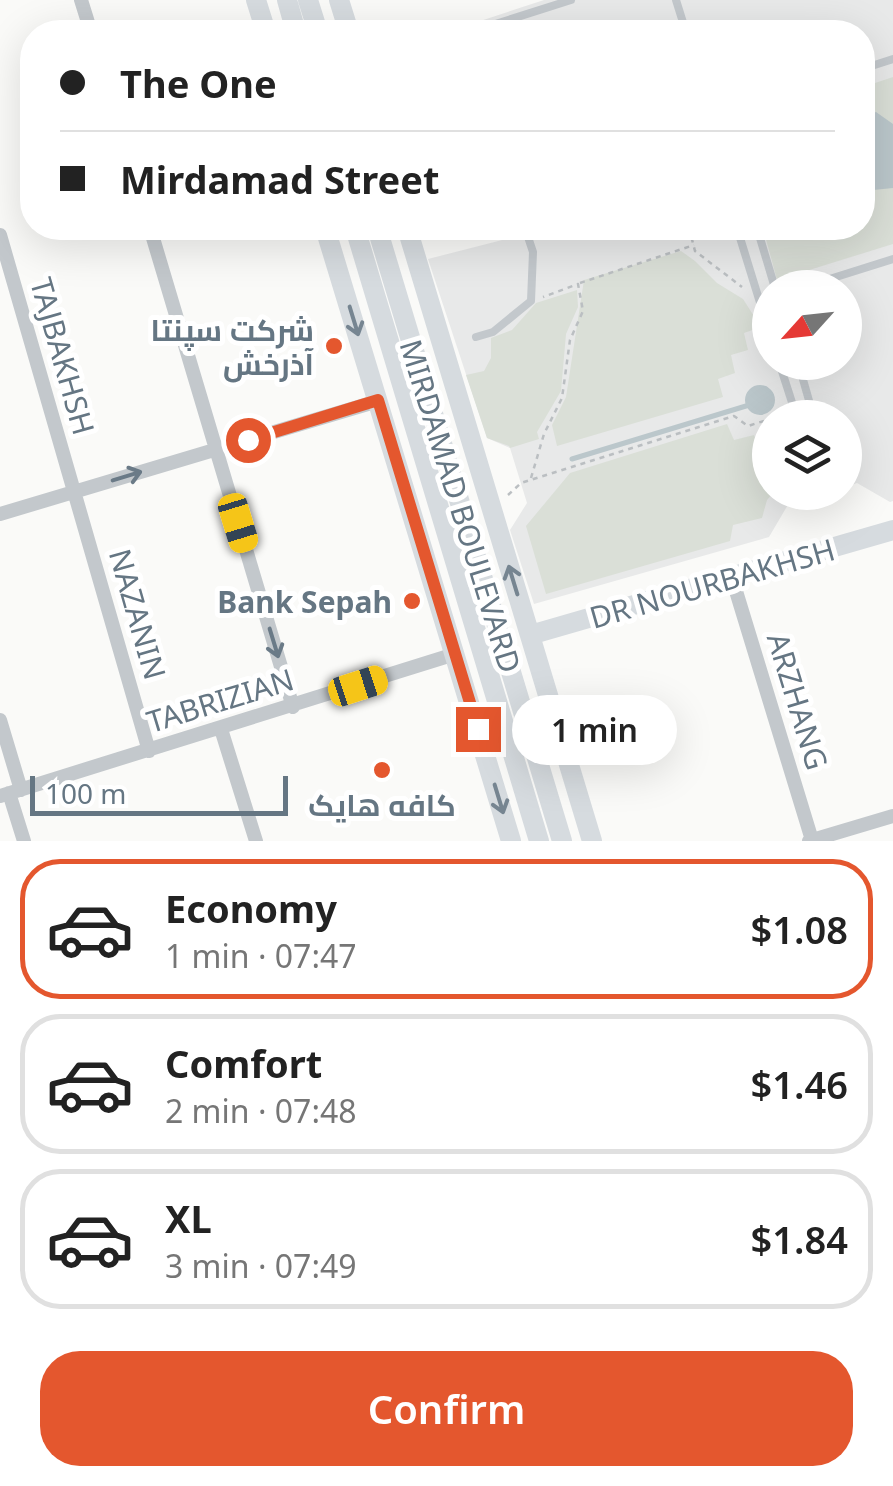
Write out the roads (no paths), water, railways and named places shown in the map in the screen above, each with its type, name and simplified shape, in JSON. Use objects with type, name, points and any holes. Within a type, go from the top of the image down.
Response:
[{"type":"main road","points":[[329,240],[511,841]]},
{"type":"main road","points":[[337,266],[343,240]]},
{"type":"main road","name":"MIRDAMAD BOULEVARD","points":[[359,240],[539,841]]},
{"type":"main road","name":"MIRDAMAD BOULEVARD","points":[[381,240],[562,841]]},
{"type":"main road","points":[[411,240],[592,841]]},
{"type":"main road","name":"DR NOURBAKHSH","points":[[530,635],[893,530]]},
{"type":"street","name":"TAJBAKHSH","points":[[0,235],[74,492]]},
{"type":"street","points":[[154,240],[293,706]]},
{"type":"street","points":[[0,514],[378,400]]},
{"type":"street","name":"NAZANIN","points":[[74,492],[149,751]]},
{"type":"street","name":"ARZHANG","points":[[732,578],[810,841]]},
{"type":"street","name":"TABRIZIAN","points":[[10,793],[455,654]]},
{"type":"street","points":[[0,720],[10,793],[24,841]]},
{"type":"street","points":[[221,728],[256,841]]},
{"type":"street","points":[[810,841],[850,835],[893,816]]},
{"type":"lane","points":[[508,20],[572,0]]},
{"type":"lane","points":[[476,337],[494,332],[531,301],[533,252],[530,240]]},
{"type":"lane","points":[[740,240],[752,278]]},
{"type":"lane","points":[[761,240],[770,270]]},
{"type":"lane","points":[[858,270],[893,259]]},
{"type":"waterway","points":[[572,459],[746,406]]},
{"type":"place","name":"شرکت سپنتا آذرخش","points":[[334,346]]},
{"type":"place","name":"Bank Sepah","points":[[412,601]]},
{"type":"place","name":"کافه هایک","points":[[382,770]]}]
